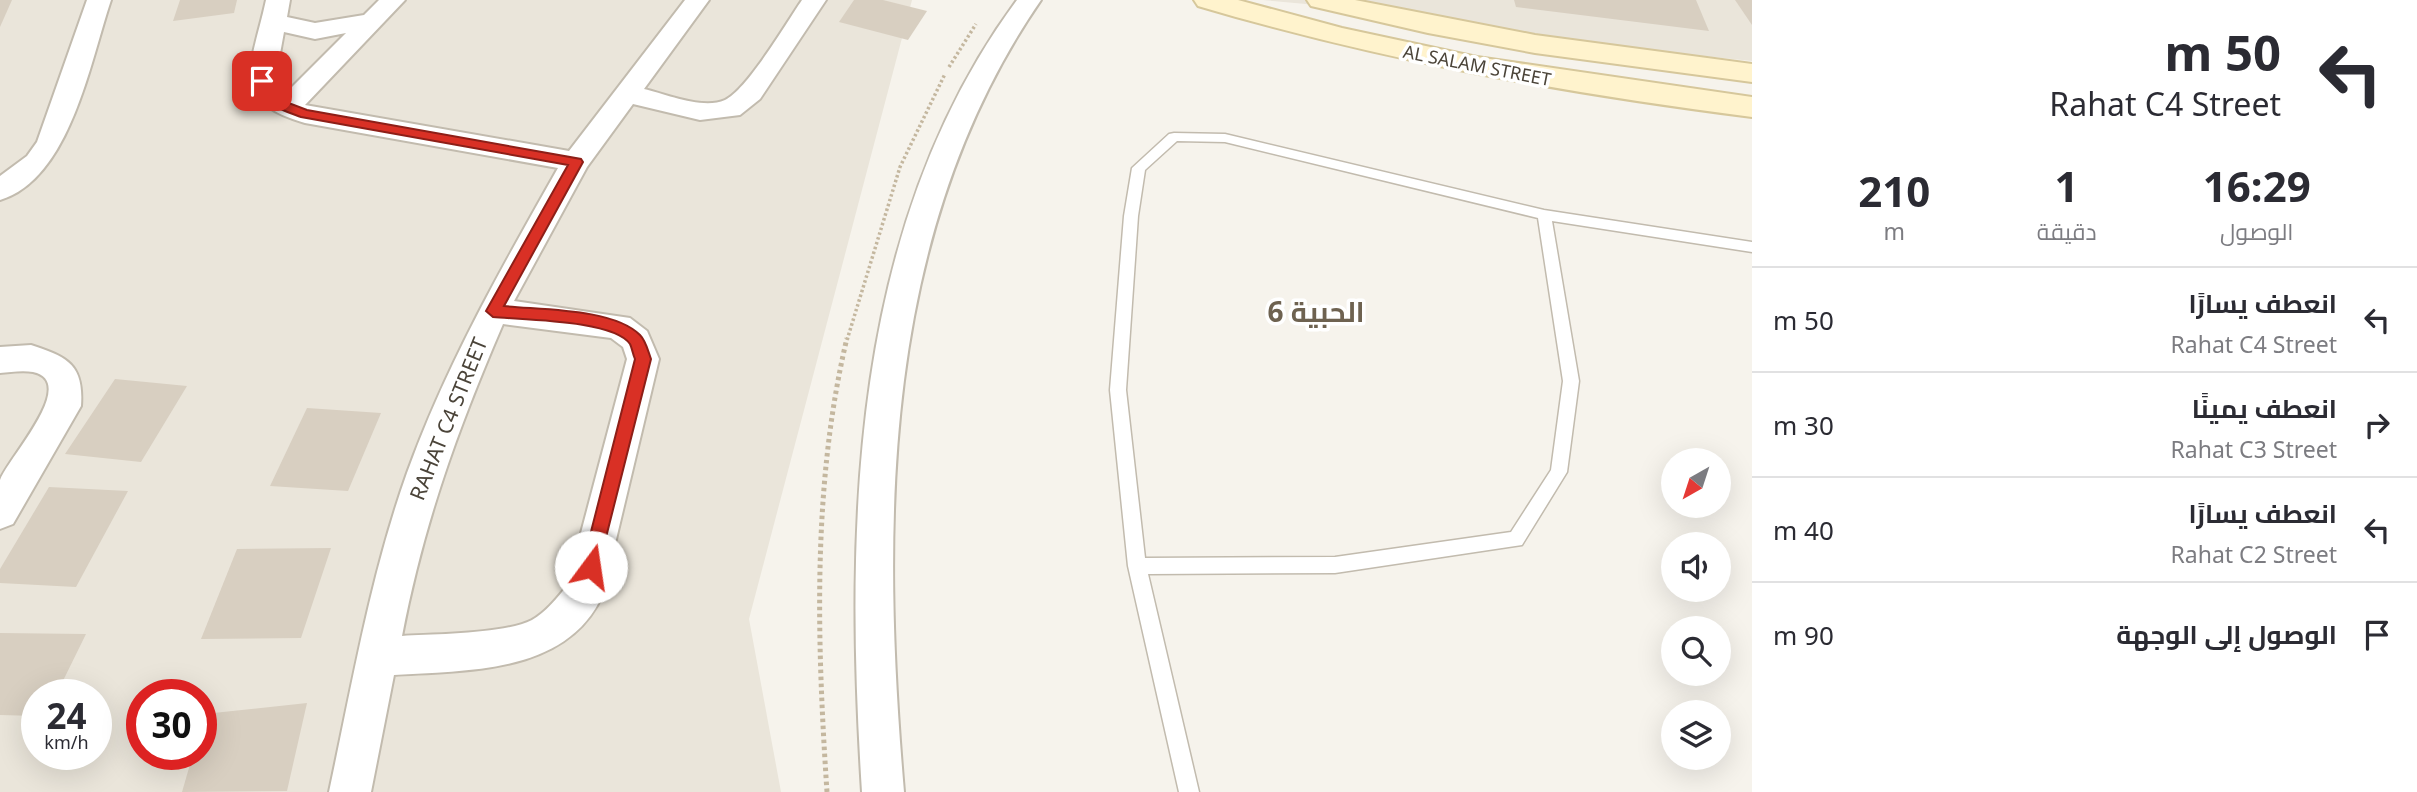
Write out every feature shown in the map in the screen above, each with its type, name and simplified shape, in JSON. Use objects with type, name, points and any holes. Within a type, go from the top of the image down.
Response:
[{"type":"street","points":[[0,190],[37,163],[50,143],[99,0]]},
{"type":"street","points":[[286,108],[368,22],[393,0]]},
{"type":"street","points":[[493,311],[576,162],[697,0]]},
{"type":"street","points":[[625,93],[700,111],[730,109],[751,93],[814,0]]},
{"type":"street","points":[[883,792],[874,692],[872,591],[874,501],[889,356],[915,242],[961,113],[993,52],[1029,0]]},
{"type":"street","name":"AL SALAM STREET","points":[[1208,0],[1360,42],[1459,65],[1610,90],[1752,107]]},
{"type":"street","name":"AL SALAM STREET","points":[[1321,0],[1492,38],[1623,59],[1752,73]]},
{"type":"street","points":[[368,22],[315,31],[276,11],[262,81],[265,92],[273,102],[286,108],[576,162]]},
{"type":"street","points":[[0,173],[18,161],[55,123]]},
{"type":"street","name":"RAHAT C4 STREET","points":[[350,792],[376,657],[398,560],[425,472],[493,311],[619,327],[636,340],[643,359],[584,594],[566,618],[540,636],[509,644],[376,657]]},
{"type":"street","points":[[0,360],[31,358],[54,366],[66,384],[64,405],[0,513]]},
{"type":"lane","points":[[1189,792],[1137,566],[1118,390],[1131,216],[1139,169],[1174,136],[1225,138],[1544,215],[1752,247]]},
{"type":"lane","points":[[1137,566],[1335,565],[1516,538],[1559,472],[1571,381],[1544,215]]},
{"type":"path","points":[[827,784],[827,792]]},
{"type":"shaded area","points":[[0,0],[912,0],[749,619],[781,792],[0,792]]},
{"type":"shaded area","points":[[1263,0],[1752,0],[1752,61],[1602,46],[1437,16]]},
{"type":"building","points":[[0,0],[12,0],[0,27]]},
{"type":"building","points":[[180,0],[237,0],[234,13],[173,21]]},
{"type":"building","points":[[854,0],[883,0],[927,11],[908,40],[839,22]]},
{"type":"building","points":[[1514,0],[1696,0],[1709,31],[1516,7]]},
{"type":"building","points":[[1735,0],[1752,0],[1752,25]]},
{"type":"building","points":[[115,379],[187,386],[141,462],[65,454]]},
{"type":"building","points":[[307,408],[381,413],[348,491],[270,486]]},
{"type":"building","points":[[49,487],[128,491],[76,587],[0,583],[0,569]]},
{"type":"building","points":[[331,548],[301,638],[201,639],[237,549]]},
{"type":"building","points":[[0,633],[86,634],[64,679],[21,679],[21,716],[0,715]]},
{"type":"building","points":[[307,703],[287,791],[182,792],[188,770],[217,770],[217,713]]},
{"type":"district","name":"الحبية 6","points":[[1316,312]]},
{"type":"route","points":[[262,81],[265,92],[273,102],[305,114],[576,162],[493,311],[595,322],[619,327],[636,340],[643,359],[591,567]]}]
